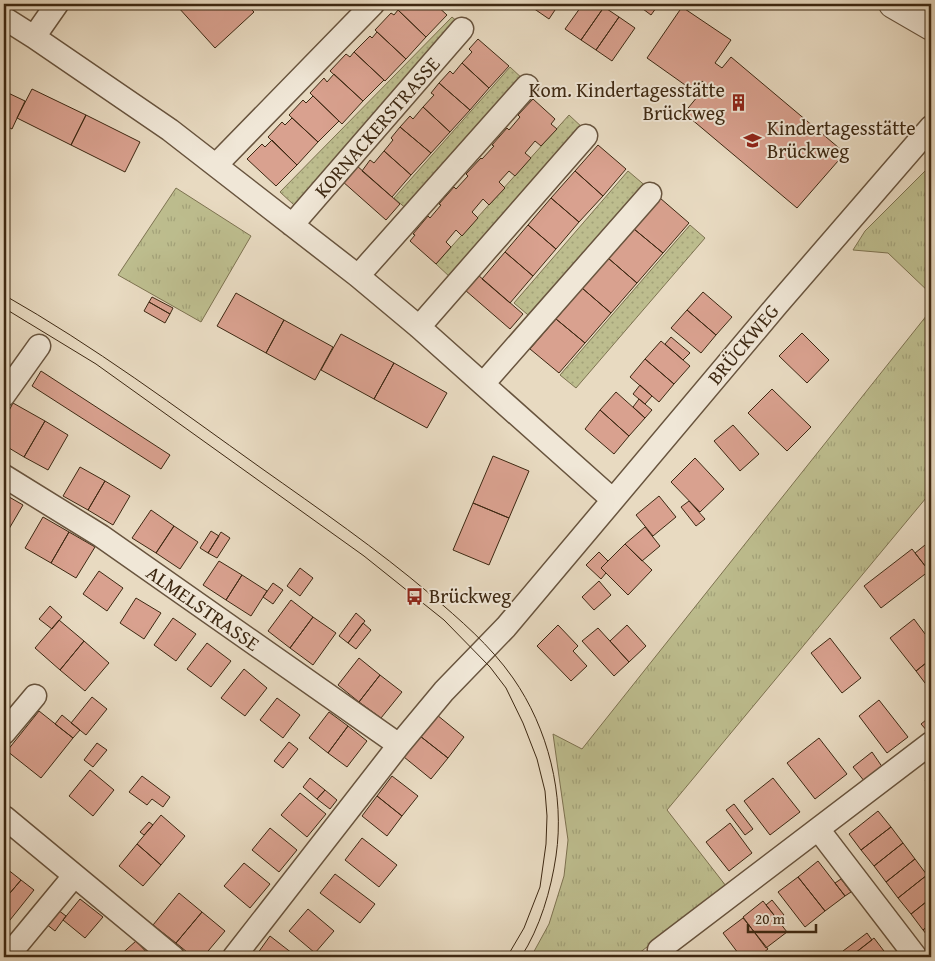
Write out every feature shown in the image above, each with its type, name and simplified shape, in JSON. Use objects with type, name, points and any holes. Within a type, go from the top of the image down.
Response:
[{"type":"street","points":[[34,37],[57,4]]},
{"type":"street","points":[[216,165],[373,4]]},
{"type":"street","points":[[893,4],[931,26]]},
{"type":"street","points":[[4,18],[170,130],[358,276],[419,327],[613,500]]},
{"type":"street","name":"KORNACKERSTRASSE","points":[[292,225],[462,29]]},
{"type":"street","points":[[358,276],[527,86]]},
{"type":"street","name":"BRÜCKWEG","points":[[234,957],[399,745],[444,691],[506,627],[776,305],[931,127]]},
{"type":"street","points":[[419,327],[586,136]]},
{"type":"street","points":[[483,384],[650,194]]},
{"type":"street","points":[[4,395],[39,346]]},
{"type":"street","name":"ALMELSTRASSE","points":[[4,476],[102,536],[399,745]]},
{"type":"street","points":[[4,733],[35,696]]},
{"type":"street","points":[[665,957],[659,950],[931,742]]},
{"type":"street","points":[[4,817],[173,957]]},
{"type":"street","points":[[818,828],[916,957]]},
{"type":"street","points":[[7,957],[74,876]]},
{"type":"green space","points":[[452,17],[459,23],[294,205],[280,192]]},
{"type":"green space","points":[[510,67],[525,81],[409,211],[394,198]]},
{"type":"green space","points":[[569,115],[584,129],[451,278],[436,264]]},
{"type":"green space","points":[[931,165],[931,294],[888,253],[853,250],[865,231]]},
{"type":"green space","points":[[628,171],[648,188],[534,320],[514,303]]},
{"type":"green space","points":[[176,188],[251,236],[201,322],[118,275]]},
{"type":"green space","points":[[690,225],[705,238],[576,388],[560,375]]},
{"type":"green space","points":[[931,310],[931,492],[667,810],[726,886],[634,957],[531,957],[549,924],[564,876],[568,840],[553,734],[582,749]]},
{"type":"building","points":[[181,4],[256,4],[251,9],[254,12],[215,48],[178,7]]},
{"type":"building","points":[[400,4],[435,4],[447,15],[426,37],[396,8]]},
{"type":"building","points":[[536,4],[559,4],[549,19],[533,8]]},
{"type":"building","points":[[583,4],[600,4],[604,7],[581,40],[565,29]]},
{"type":"building","points":[[640,4],[659,4],[651,15],[639,6]]},
{"type":"building","points":[[604,7],[619,17],[596,50],[581,40]]},
{"type":"building","name":"Kom. Kindertagesstätte Brückweg","points":[[682,7],[731,40],[715,63],[722,68],[731,57],[845,153],[797,208],[684,113],[707,85],[702,81],[695,92],[647,58]]},
{"type":"building","points":[[398,10],[426,37],[406,59],[375,30],[391,13],[394,15]]},
{"type":"building","points":[[619,17],[635,28],[612,61],[596,50]]},
{"type":"building","points":[[377,32],[406,59],[385,81],[354,52],[370,36],[372,38]]},
{"type":"building","points":[[478,39],[509,66],[489,88],[462,63],[472,52],[469,49]]},
{"type":"building","points":[[354,52],[384,80],[363,101],[330,71],[346,54],[350,57]]},
{"type":"building","points":[[462,63],[489,88],[470,110],[439,83],[450,71],[453,74]]},
{"type":"building","points":[[334,74],[363,101],[342,124],[310,93],[324,78],[327,82]]},
{"type":"building","points":[[439,83],[470,110],[450,132],[423,107],[434,95],[431,93]]},
{"type":"building","points":[[32,89],[86,115],[71,145],[17,118]]},
{"type":"building","points":[[4,91],[25,101],[12,129],[4,125]]},
{"type":"building","points":[[313,96],[339,121],[318,142],[289,115],[303,100],[306,103]]},
{"type":"building","points":[[533,99],[555,119],[551,124],[557,129],[541,146],[535,141],[525,153],[531,158],[515,176],[509,171],[499,182],[505,188],[489,205],[483,199],[472,212],[478,218],[462,236],[456,230],[446,242],[451,247],[436,264],[410,241],[415,235],[413,234],[428,216],[430,218],[454,187],[456,189],[468,176],[466,174],[494,146],[492,145],[507,128],[509,130],[520,117],[518,115]]},
{"type":"building","points":[[423,107],[450,132],[431,153],[400,127],[410,116],[413,119]]},
{"type":"building","points":[[86,115],[140,142],[125,172],[71,145]]},
{"type":"building","points":[[292,118],[318,142],[297,165],[268,137],[282,122],[285,125]]},
{"type":"building","points":[[400,127],[431,153],[411,175],[384,151]]},
{"type":"building","points":[[272,140],[297,165],[276,186],[247,159],[262,144],[265,147]]},
{"type":"building","points":[[598,145],[626,169],[603,196],[575,171]]},
{"type":"building","points":[[384,151],[411,175],[392,197],[362,171],[370,160],[374,163]]},
{"type":"building","points":[[356,165],[400,204],[386,220],[342,181]]},
{"type":"building","points":[[575,171],[603,196],[579,222],[551,198]]},
{"type":"building","points":[[551,198],[579,222],[556,249],[528,225]]},
{"type":"building","points":[[660,198],[689,223],[663,253],[634,229]]},
{"type":"building","points":[[528,225],[556,249],[533,276],[505,252]]},
{"type":"building","points":[[634,229],[663,253],[637,283],[608,258]]},
{"type":"building","points":[[505,252],[533,276],[510,303],[482,279]]},
{"type":"building","points":[[608,258],[637,283],[611,313],[582,288]]},
{"type":"building","points":[[478,275],[523,314],[510,329],[465,290]]},
{"type":"building","points":[[582,288],[611,313],[585,343],[556,319]]},
{"type":"building","points":[[703,292],[732,317],[716,335],[687,310]]},
{"type":"building","points":[[236,293],[284,320],[266,353],[217,326]]},
{"type":"building","points":[[152,297],[173,308],[170,314],[149,302]]},
{"type":"building","points":[[149,302],[170,314],[165,323],[144,311]]},
{"type":"building","points":[[687,310],[716,335],[701,353],[671,328]]},
{"type":"building","points":[[556,319],[585,343],[559,373],[530,349]]},
{"type":"building","points":[[284,320],[333,347],[315,380],[266,353]]},
{"type":"building","points":[[802,333],[829,360],[807,383],[779,356]]},
{"type":"building","points":[[341,334],[394,363],[374,399],[321,370]]},
{"type":"building","points":[[671,337],[690,353],[683,360],[665,344]]},
{"type":"building","points":[[661,341],[690,366],[674,384],[645,359]]},
{"type":"building","points":[[645,359],[674,384],[659,402],[630,377]]},
{"type":"building","points":[[394,363],[447,393],[427,428],[374,399]]},
{"type":"building","points":[[41,371],[170,455],[161,469],[32,386]]},
{"type":"building","points":[[640,385],[652,396],[645,404],[633,394]]},
{"type":"building","points":[[772,389],[811,427],[787,451],[748,413]]},
{"type":"building","points":[[616,392],[645,418],[629,436],[600,410]]},
{"type":"building","points":[[639,399],[652,410],[645,418],[633,407]]},
{"type":"building","points":[[13,403],[45,421],[24,457],[4,445],[4,420]]},
{"type":"building","points":[[600,410],[629,436],[614,454],[585,429]]},
{"type":"building","points":[[45,421],[68,435],[48,470],[24,457]]},
{"type":"building","points":[[733,425],[759,454],[740,471],[714,441]]},
{"type":"building","points":[[493,456],[529,471],[509,518],[473,503]]},
{"type":"building","points":[[695,458],[724,489],[700,512],[671,482]]},
{"type":"building","points":[[80,467],[105,481],[88,510],[63,496]]},
{"type":"building","points":[[105,481],[130,496],[113,525],[88,510]]},
{"type":"building","points":[[4,494],[23,505],[6,534],[4,532]]},
{"type":"building","points":[[659,496],[676,517],[653,536],[636,515]]},
{"type":"building","points":[[689,501],[705,519],[696,526],[681,507]]},
{"type":"building","points":[[473,503],[509,518],[489,565],[453,550]]},
{"type":"building","points":[[151,510],[174,526],[156,553],[132,538]]},
{"type":"building","points":[[43,517],[69,532],[51,563],[25,548]]},
{"type":"building","points":[[174,526],[198,542],[180,569],[156,553]]},
{"type":"building","points":[[645,527],[660,546],[642,561],[625,544]]},
{"type":"building","points":[[211,531],[219,536],[208,553],[200,548]]},
{"type":"building","points":[[69,532],[95,547],[76,578],[51,563]]},
{"type":"building","points":[[221,532],[230,538],[217,558],[208,553]]},
{"type":"building","points":[[930,541],[931,563],[926,567],[915,553]]},
{"type":"building","points":[[625,544],[652,570],[628,595],[601,568]]},
{"type":"building","points":[[912,549],[929,571],[881,608],[864,586]]},
{"type":"building","points":[[599,552],[608,561],[601,568],[606,573],[601,579],[586,565]]},
{"type":"building","points":[[219,561],[242,575],[226,600],[203,585]]},
{"type":"building","points":[[300,568],[313,578],[300,596],[287,586]]},
{"type":"building","points":[[99,571],[123,588],[107,611],[83,594]]},
{"type":"building","points":[[242,575],[267,591],[251,616],[226,600]]},
{"type":"building","points":[[599,581],[611,595],[594,610],[582,597]]},
{"type":"building","points":[[273,583],[283,590],[273,604],[263,597]]},
{"type":"building","points":[[136,598],[161,613],[144,639],[120,623]]},
{"type":"building","points":[[291,600],[313,617],[290,648],[268,631]]},
{"type":"building","points":[[50,606],[62,617],[52,629],[39,619]]},
{"type":"building","points":[[356,613],[365,621],[348,643],[339,636]]},
{"type":"building","points":[[313,617],[336,633],[313,665],[290,648]]},
{"type":"building","points":[[173,618],[196,634],[176,661],[154,645]]},
{"type":"building","points":[[914,619],[931,642],[931,659],[916,671],[890,638]]},
{"type":"building","points":[[59,620],[84,641],[60,670],[35,648]]},
{"type":"building","points":[[363,623],[371,630],[356,649],[348,643]]},
{"type":"building","points":[[558,625],[578,646],[573,651],[587,666],[571,681],[537,646]]},
{"type":"building","points":[[627,625],[646,646],[629,662],[610,641]]},
{"type":"building","points":[[598,628],[629,662],[614,676],[582,641]]},
{"type":"building","points":[[830,638],[861,678],[842,693],[811,653]]},
{"type":"building","points":[[84,641],[109,663],[85,691],[60,670]]},
{"type":"building","points":[[207,643],[231,661],[211,687],[187,669]]},
{"type":"building","points":[[359,658],[380,675],[359,702],[338,685]]},
{"type":"building","points":[[931,659],[931,691],[916,671]]},
{"type":"building","points":[[244,669],[267,688],[245,716],[221,698]]},
{"type":"building","points":[[380,675],[402,692],[381,718],[359,702]]},
{"type":"building","points":[[92,697],[107,709],[86,735],[71,723]]},
{"type":"building","points":[[277,698],[300,715],[283,738],[260,720]]},
{"type":"building","points":[[879,700],[908,737],[887,753],[859,716]]},
{"type":"building","points":[[39,711],[73,738],[41,778],[7,751]]},
{"type":"building","points":[[329,712],[348,726],[328,753],[309,738]]},
{"type":"building","points":[[62,715],[80,730],[73,738],[55,724]]},
{"type":"building","points":[[437,715],[464,737],[448,758],[420,736]]},
{"type":"building","points":[[931,716],[931,731],[929,733],[921,724]]},
{"type":"building","points":[[348,726],[367,741],[347,767],[328,753]]},
{"type":"building","points":[[420,736],[448,758],[431,779],[404,757]]},
{"type":"building","points":[[819,738],[847,774],[815,799],[787,763]]},
{"type":"building","points":[[289,742],[298,749],[283,768],[274,761]]},
{"type":"building","points":[[97,743],[107,750],[93,767],[84,760]]},
{"type":"building","points":[[872,752],[883,768],[865,782],[853,767]]},
{"type":"building","points":[[90,770],[114,790],[93,816],[69,796]]},
{"type":"building","points":[[142,776],[170,797],[163,807],[152,799],[147,805],[129,792]]},
{"type":"building","points":[[392,776],[418,796],[402,816],[377,796]]},
{"type":"building","points":[[931,776],[931,788],[925,780]]},
{"type":"building","points":[[310,778],[325,790],[317,799],[303,787]]},
{"type":"building","points":[[773,778],[800,812],[770,835],[744,801]]},
{"type":"building","points":[[325,790],[337,800],[330,809],[317,799]]},
{"type":"building","points":[[300,793],[326,814],[307,837],[281,815]]},
{"type":"building","points":[[377,796],[402,816],[387,836],[362,816]]},
{"type":"building","points":[[734,804],[753,829],[745,835],[726,810]]},
{"type":"building","points":[[878,811],[891,827],[861,850],[849,834]]},
{"type":"building","points":[[161,815],[185,836],[161,865],[137,844]]},
{"type":"building","points":[[149,822],[153,825],[144,835],[140,832]]},
{"type":"building","points":[[730,823],[752,853],[729,871],[706,842]]},
{"type":"building","points":[[891,827],[903,843],[874,866],[861,850]]},
{"type":"building","points":[[270,828],[297,850],[279,872],[252,850]]},
{"type":"building","points":[[362,838],[397,865],[379,887],[345,860]]},
{"type":"building","points":[[903,843],[915,859],[886,882],[874,866]]},
{"type":"building","points":[[137,844],[161,865],[143,886],[119,866]]},
{"type":"building","points":[[915,859],[927,875],[898,898],[886,882]]},
{"type":"building","points":[[818,861],[845,896],[825,911],[798,877]]},
{"type":"building","points":[[244,863],[270,884],[250,908],[224,886]]},
{"type":"building","points":[[7,869],[21,880],[4,900],[4,874]]},
{"type":"building","points":[[335,874],[375,904],[360,923],[320,893]]},
{"type":"building","points":[[927,875],[931,880],[931,898],[911,914],[898,898]]},
{"type":"building","points":[[798,877],[825,911],[805,927],[778,892]]},
{"type":"building","points":[[841,879],[851,892],[845,896],[835,883]]},
{"type":"building","points":[[21,880],[34,890],[6,925],[4,923],[4,900]]},
{"type":"building","points":[[179,893],[202,912],[176,943],[153,925]]},
{"type":"building","points":[[931,898],[931,923],[923,930],[911,914]]},
{"type":"building","points":[[80,899],[103,917],[85,938],[63,920]]},
{"type":"building","points":[[772,900],[784,915],[778,920],[766,905]]},
{"type":"building","points":[[763,901],[787,932],[766,948],[743,917]]},
{"type":"building","points":[[308,909],[334,931],[315,953],[289,931]]},
{"type":"building","points":[[58,910],[66,916],[55,931],[46,924]]},
{"type":"building","points":[[202,912],[225,931],[203,957],[193,957],[176,943]]},
{"type":"building","points":[[743,918],[768,949],[758,957],[741,957],[723,933]]},
{"type":"building","points":[[931,923],[931,940],[923,930]]},
{"type":"building","points":[[867,933],[872,940],[848,957],[843,951]]},
{"type":"building","points":[[270,936],[297,957],[255,957]]},
{"type":"building","points":[[874,938],[887,955],[883,957],[850,957]]},
{"type":"building","points":[[136,941],[151,957],[118,957]]},
{"type":"tram line","points":[[4,295],[70,335],[135,378],[369,545],[452,613],[485,644],[504,666],[536,718],[551,763],[558,809],[556,856],[551,882],[534,934],[521,957]]},
{"type":"tram line","points":[[4,308],[96,364],[364,556],[444,620],[490,667],[506,688],[523,723],[537,759],[545,791],[547,816],[546,844],[540,887],[524,928],[507,957]]},
{"type":"place","name":"Kom. Kindertagesstätte Brückweg","points":[[739,102]]},
{"type":"place","name":"Kindertagesstätte Brückweg","points":[[753,140]]},
{"type":"place","name":"Brückweg","points":[[415,596]]}]
